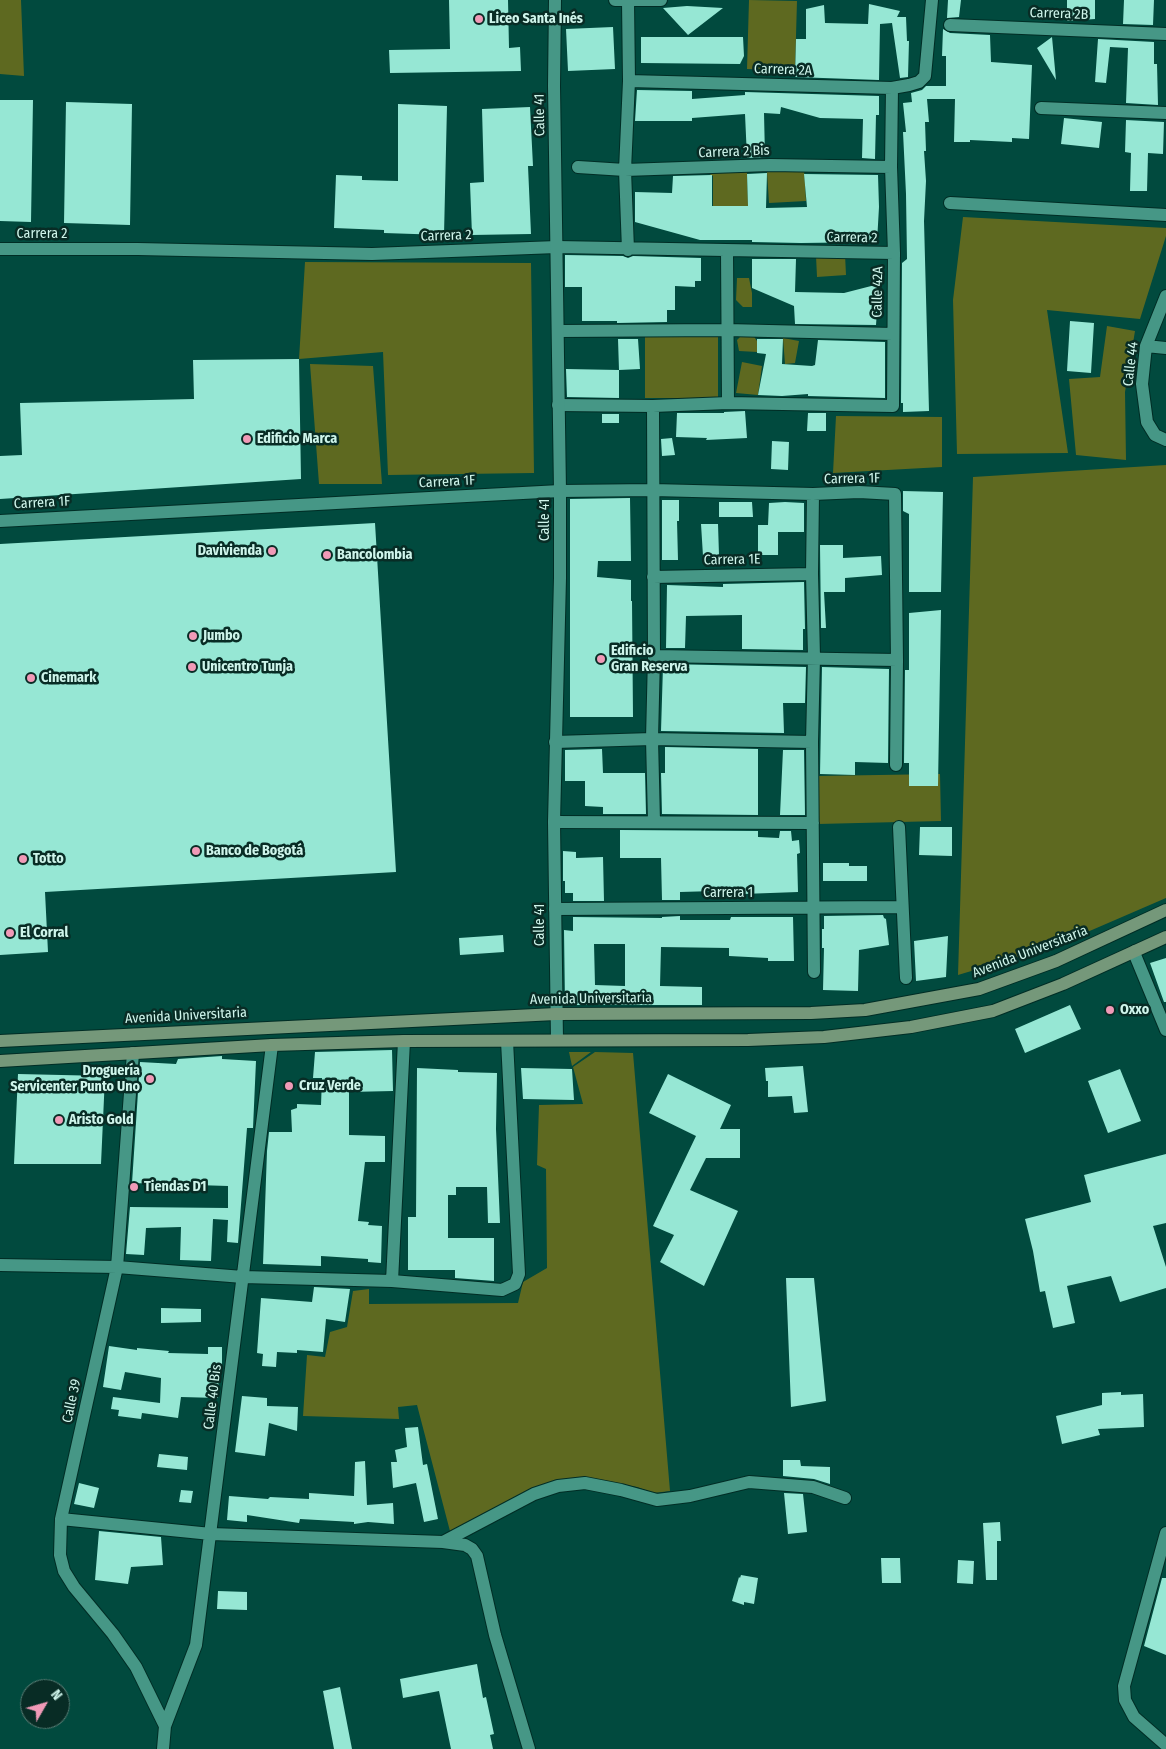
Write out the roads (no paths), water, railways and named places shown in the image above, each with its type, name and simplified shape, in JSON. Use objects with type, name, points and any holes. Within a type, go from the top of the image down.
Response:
[{"type":"main road","name":"Avenida Universitaria","points":[[0,1041],[556,1014],[811,1013],[874,1008],[979,989],[1056,961],[1166,910]]},
{"type":"main road","points":[[0,1062],[272,1045],[404,1041],[748,1040],[824,1037],[912,1027],[993,1011],[1063,984],[1166,937]]},
{"type":"street","name":"Calle 41","points":[[555,0],[554,86],[560,491],[560,578],[554,822],[557,1040]]},
{"type":"street","points":[[615,0],[660,0]]},
{"type":"street","points":[[923,0],[932,0]]},
{"type":"street","name":"Carrera 2A","points":[[629,81],[892,88],[919,82],[925,76],[932,0]]},
{"type":"street","points":[[628,1],[629,81],[625,170],[628,250]]},
{"type":"street","name":"Carrera 2B","points":[[950,25],[1166,34]]},
{"type":"street","name":"Calle 42A","points":[[728,403],[894,406],[892,334],[894,253],[890,167],[892,88]]},
{"type":"street","points":[[1041,108],[1166,113]]},
{"type":"street","name":"Carrera 2 Bis","points":[[578,167],[625,170],[770,165],[890,167]]},
{"type":"street","points":[[950,203],[1166,215]]},
{"type":"street","name":"Carrera 2","points":[[0,249],[138,249],[372,254],[557,248],[894,253]]},
{"type":"street","points":[[558,405],[653,406],[728,403],[727,251]]},
{"type":"street","name":"Calle 44","points":[[1160,438],[1147,422],[1142,384],[1146,346],[1166,296]]},
{"type":"street","points":[[558,331],[727,330],[892,334]]},
{"type":"street","points":[[1146,346],[1166,348]]},
{"type":"street","points":[[653,406],[654,656],[652,739],[654,822]]},
{"type":"street","name":"Carrera 1F","points":[[0,521],[560,491],[653,490],[895,494],[897,660]]},
{"type":"street","points":[[813,494],[814,657],[812,742],[814,972]]},
{"type":"street","name":"Carrera 1E","points":[[653,577],[812,574]]},
{"type":"street","points":[[654,656],[814,657],[897,660],[896,765]]},
{"type":"street","points":[[555,742],[652,739],[812,742]]},
{"type":"street","points":[[554,822],[814,824]]},
{"type":"street","points":[[899,828],[906,978]]},
{"type":"street","name":"Carrera 1","points":[[555,909],[902,907]]},
{"type":"street","points":[[1135,951],[1166,1030]]},
{"type":"street","points":[[392,1281],[404,1041]]},
{"type":"street","points":[[0,1265],[117,1268],[244,1277],[392,1281],[502,1290],[515,1284],[519,1274],[508,1041]]},
{"type":"street","name":"Calle 40 Bis","points":[[162,1749],[165,1726],[196,1645],[272,1045]]},
{"type":"street","name":"Calle 39","points":[[133,1053],[117,1268],[61,1519],[60,1555],[64,1571],[74,1587],[113,1634],[136,1667],[165,1726]]},
{"type":"street","points":[[443,1542],[534,1494],[558,1486],[585,1483],[658,1500],[690,1496],[749,1482],[814,1487],[845,1498]]},
{"type":"street","points":[[61,1519],[211,1534],[443,1542],[466,1545],[472,1548],[477,1556],[495,1635],[529,1749]]},
{"type":"street","points":[[1166,1533],[1124,1686],[1125,1700],[1134,1717],[1166,1745]]},
{"type":"place","name":"Liceo Santa Inés","points":[[479,19]]},
{"type":"place","name":"Edificio Marca","points":[[247,439]]},
{"type":"place","name":"Davivienda","points":[[272,551]]},
{"type":"place","name":"Bancolombia","points":[[327,555]]},
{"type":"place","name":"Jumbo","points":[[193,636]]},
{"type":"place","name":"Edificio Gran Reserva","points":[[601,659]]},
{"type":"place","name":"Unicentro Tunja","points":[[192,667]]},
{"type":"place","name":"Cinemark","points":[[31,678]]},
{"type":"place","name":"Banco de Bogotá","points":[[196,851]]},
{"type":"place","name":"Totto","points":[[23,859]]},
{"type":"place","name":"El Corral","points":[[10,933]]},
{"type":"place","name":"Oxxo","points":[[1110,1010]]},
{"type":"place","name":"Droguería Servicenter Punto Uno","points":[[150,1079]]},
{"type":"place","name":"Cruz Verde","points":[[289,1086]]},
{"type":"place","name":"Aristo Gold","points":[[59,1120]]},
{"type":"place","name":"Tiendas D1","points":[[134,1187]]}]
